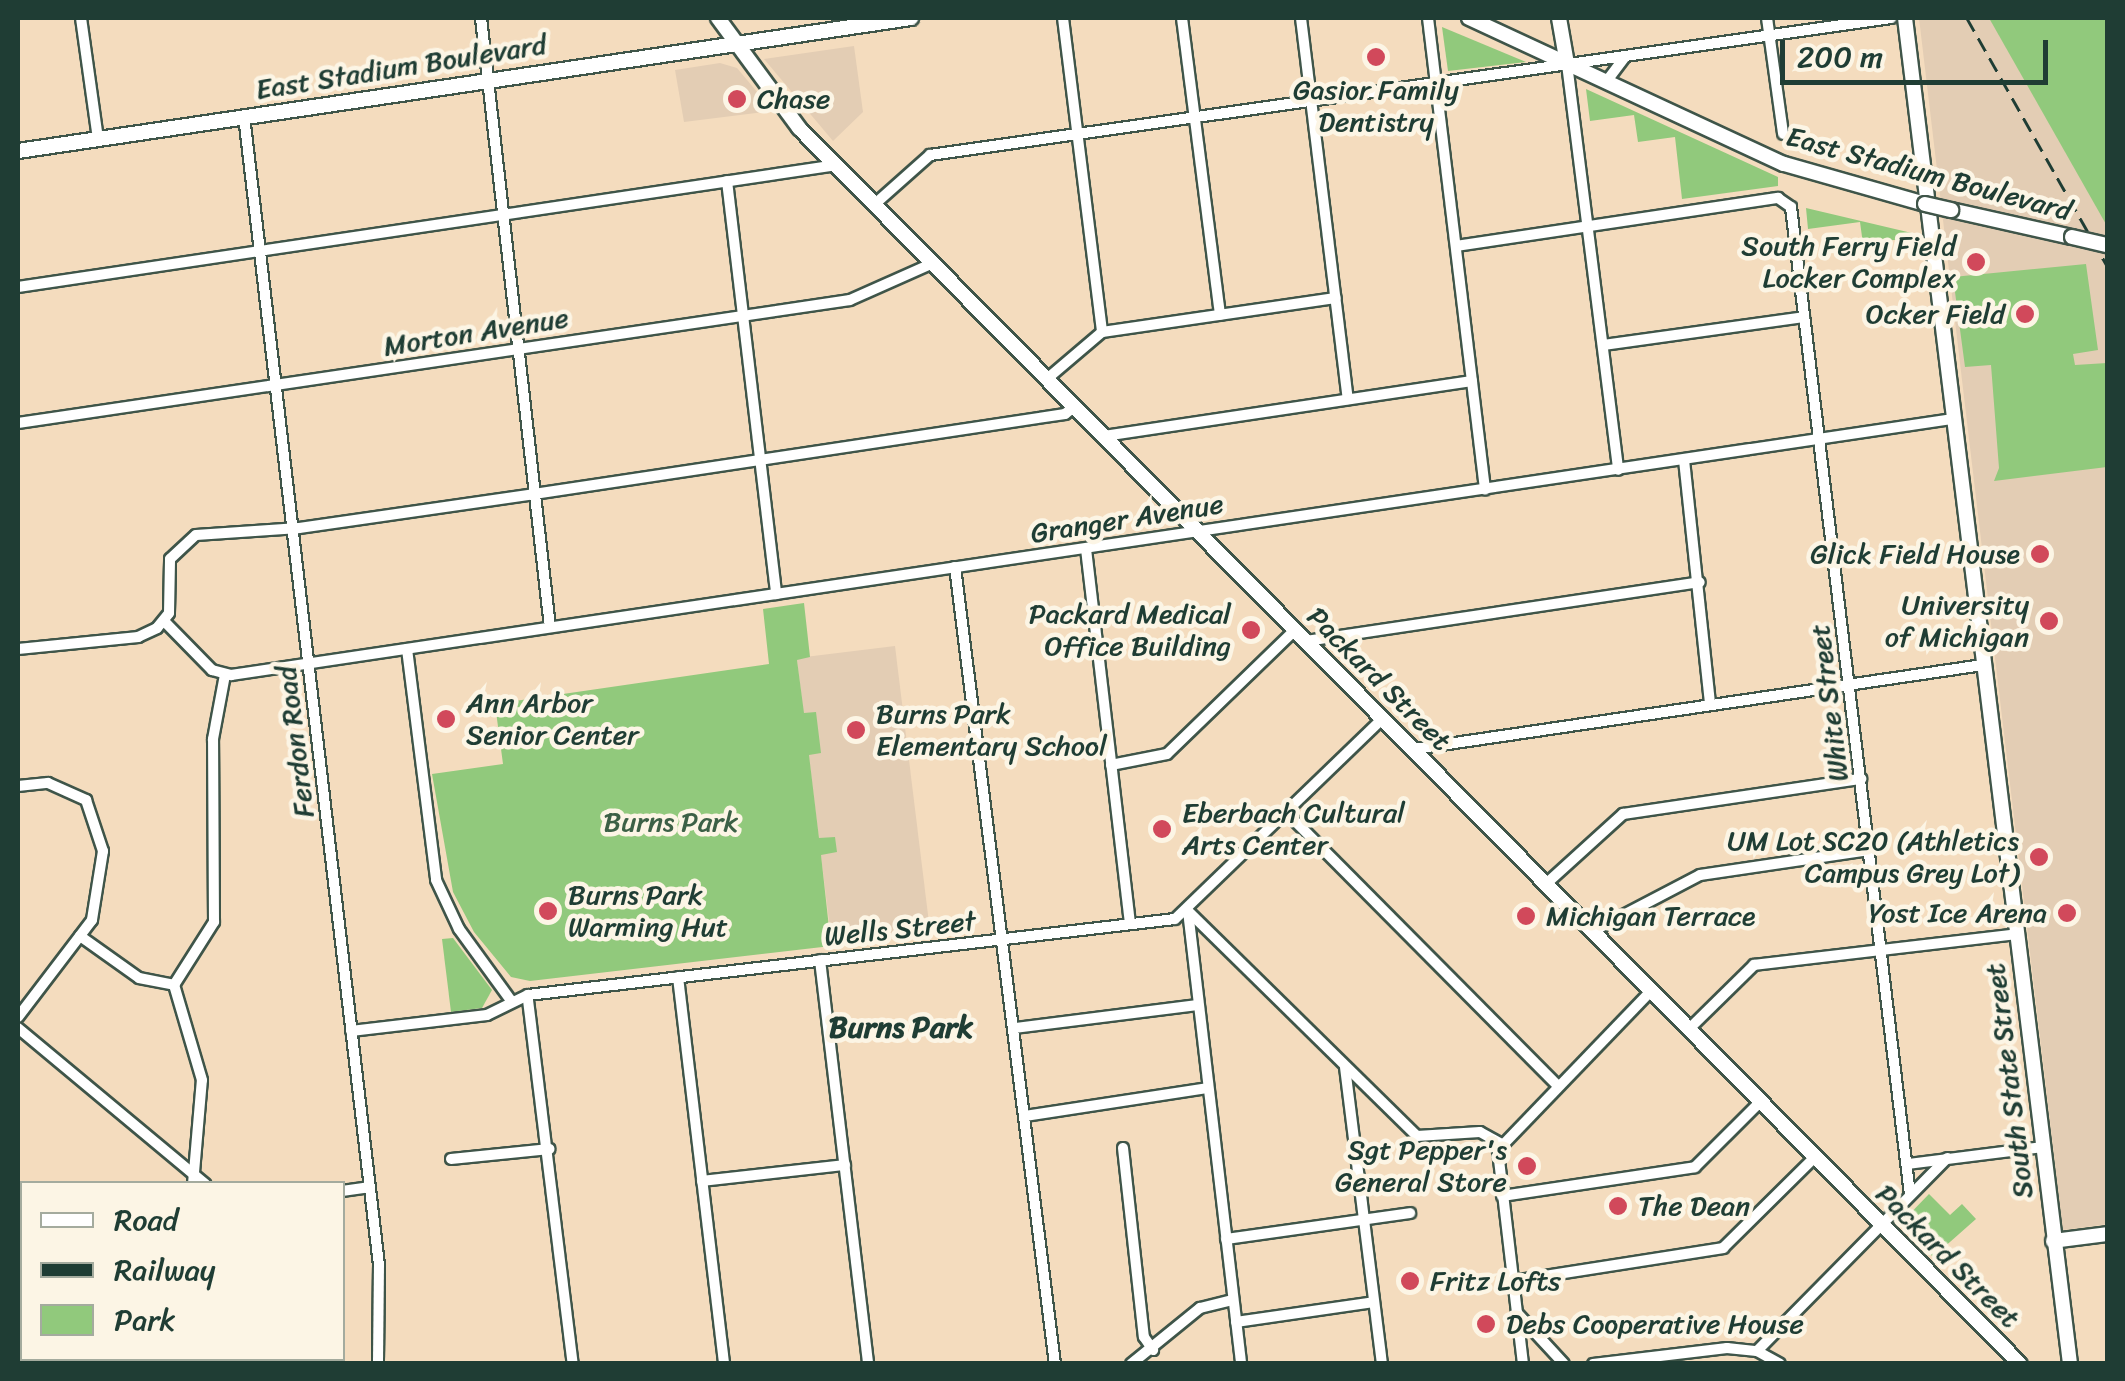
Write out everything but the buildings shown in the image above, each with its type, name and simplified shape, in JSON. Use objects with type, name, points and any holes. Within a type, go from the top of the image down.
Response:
[{"type":"main road","name":"Packard Street","points":[[718,18],[784,111],[2020,1364]]},
{"type":"main road","name":"East Stadium Boulevard","points":[[18,151],[911,18]]},
{"type":"main road","name":"East Stadium Boulevard","points":[[1470,18],[1784,164],[1902,198],[2108,246]]},
{"type":"main road","points":[[1559,18],[1567,64]]},
{"type":"main road","name":"South State Street","points":[[1904,18],[2070,1364]]},
{"type":"main road","points":[[2053,1241],[2108,1234]]},
{"type":"street","points":[[81,18],[98,138]]},
{"type":"street","points":[[481,18],[484,80],[550,627]]},
{"type":"street","points":[[1063,18],[1102,332]]},
{"type":"street","points":[[1182,18],[1220,315]]},
{"type":"street","points":[[1301,18],[1348,398]]},
{"type":"street","points":[[1428,18],[1485,490]]},
{"type":"street","points":[[1767,18],[1782,134]]},
{"type":"street","points":[[875,204],[923,156],[1891,18]]},
{"type":"street","points":[[1606,82],[1615,63],[1630,55]]},
{"type":"street","points":[[1567,64],[1618,470]]},
{"type":"street","name":"Ferdon Road","points":[[244,116],[369,1187],[382,1312],[378,1364]]},
{"type":"street","points":[[18,287],[837,165]]},
{"type":"street","points":[[727,181],[776,594]]},
{"type":"street","name":"White Street","points":[[1589,226],[1778,198],[1790,207],[1910,1194]]},
{"type":"street","points":[[1456,246],[1589,226]]},
{"type":"street","name":"Morton Avenue","points":[[18,423],[850,300],[934,262]]},
{"type":"street","points":[[1048,378],[1102,332],[1336,298]]},
{"type":"street","points":[[1603,346],[1804,317]]},
{"type":"street","points":[[1104,436],[1472,381]]},
{"type":"street","points":[[164,621],[170,559],[184,540],[534,494],[1066,414],[1075,406]]},
{"type":"street","name":"Granger Avenue","points":[[224,675],[1953,420]]},
{"type":"street","points":[[1684,460],[1710,704]]},
{"type":"street","points":[[1086,549],[1130,924]]},
{"type":"street","points":[[956,568],[1054,1364]]},
{"type":"street","points":[[1112,765],[1168,754],[1300,636],[1700,582]]},
{"type":"street","points":[[18,650],[138,637],[164,621]]},
{"type":"street","points":[[164,621],[224,675],[213,739],[214,922],[174,984],[202,1080],[194,1179]]},
{"type":"street","points":[[406,648],[436,880],[458,930],[512,1002]]},
{"type":"street","points":[[1414,749],[1983,665]]},
{"type":"street","points":[[1188,910],[1383,718]]},
{"type":"street","points":[[1547,884],[1624,814],[1861,780]]},
{"type":"street","points":[[18,786],[48,783],[70,790],[94,812],[102,884],[80,936],[18,1017]]},
{"type":"street","points":[[1286,812],[1557,1085]]},
{"type":"street","points":[[1594,931],[1700,875],[1869,850]]},
{"type":"street","points":[[1188,910],[1241,1364]]},
{"type":"street","points":[[1188,910],[1422,1139],[1480,1132],[1502,1144]]},
{"type":"street","name":"Wells Street","points":[[352,1031],[480,1016],[512,1002],[528,1000],[528,995],[1130,924],[1176,918],[1188,910]]},
{"type":"street","points":[[1690,1028],[1754,965],[2016,934]]},
{"type":"street","points":[[80,936],[139,978],[174,984]]},
{"type":"street","points":[[820,960],[868,1364]]},
{"type":"street","points":[[678,977],[724,1364]]},
{"type":"street","points":[[1523,1364],[1502,1196],[1502,1144],[1650,991]]},
{"type":"street","points":[[528,1000],[572,1364]]},
{"type":"street","points":[[1014,1028],[1198,1005]]},
{"type":"street","points":[[18,1028],[194,1179]]},
{"type":"street","points":[[1345,1065],[1382,1364]]},
{"type":"street","points":[[1025,1116],[1208,1088]]},
{"type":"street","points":[[1502,1196],[1694,1167],[1761,1101]]},
{"type":"street","points":[[1908,1164],[2042,1147]]},
{"type":"street","points":[[1123,1148],[1144,1336],[1153,1350]]},
{"type":"street","points":[[451,1160],[548,1149]]},
{"type":"street","points":[[1513,1281],[1723,1248],[1815,1156]]},
{"type":"street","points":[[1757,1350],[1947,1158]]},
{"type":"street","points":[[702,1181],[845,1165]]},
{"type":"street","points":[[345,1191],[369,1187]]},
{"type":"street","points":[[1226,1239],[1410,1213]]},
{"type":"street","points":[[1139,1362],[1200,1308],[1233,1300]]},
{"type":"street","points":[[1236,1322],[1374,1302]]},
{"type":"street","points":[[1516,1311],[1564,1364]]},
{"type":"street","points":[[1593,1364],[1658,1352],[1757,1350],[1780,1364]]},
{"type":"shaded area","name":"University of Michigan","points":[[1919,18],[2107,18],[2108,1224],[2063,1230]]},
{"type":"shaded area","points":[[854,46],[863,112],[833,141],[764,59]]},
{"type":"shaded area","points":[[720,63],[737,68],[773,111],[684,122],[675,70]]},
{"type":"shaded area","name":"Burns Park Elementary School","points":[[895,646],[930,933],[832,945],[797,658]]},
{"type":"green space","points":[[1989,18],[2107,18],[2107,226]]},
{"type":"green space","points":[[1442,27],[1526,62],[1448,71]]},
{"type":"green space","points":[[1586,89],[1778,177],[1778,186],[1682,199],[1675,137],[1638,142],[1634,115],[1590,121]]},
{"type":"green space","points":[[1806,208],[1916,234],[1917,237],[1863,244],[1860,222],[1808,229]]},
{"type":"green space","points":[[2086,264],[2098,350],[2073,354],[2075,365],[2107,363],[2107,467],[1994,481],[1999,468],[1991,365],[1965,367],[1953,277]]},
{"type":"green space","name":"Burns Park","points":[[804,603],[810,657],[797,660],[804,713],[816,712],[821,753],[809,755],[819,838],[835,837],[837,852],[821,855],[831,946],[530,981],[511,977],[474,932],[453,892],[432,774],[503,764],[495,704],[769,664],[763,609]]},
{"type":"green space","points":[[453,938],[492,990],[482,1008],[451,1012],[442,939]]},
{"type":"green space","points":[[1929,1194],[1950,1215],[1962,1204],[1976,1219],[1933,1257],[1900,1224]]},
{"type":"railway","points":[[1967,18],[2108,267]]},
{"type":"place","name":"Gasior Family Dentistry","points":[[1376,57]]},
{"type":"place","name":"Chase","points":[[737,99]]},
{"type":"place","name":"South Ferry Field Locker Complex","points":[[1976,262]]},
{"type":"place","name":"Ocker Field","points":[[2025,314]]},
{"type":"place","name":"Glick Field House","points":[[2040,554]]},
{"type":"place","name":"University of Michigan","points":[[2049,621]]},
{"type":"place","name":"Packard Medical Office Building","points":[[1251,630]]},
{"type":"place","name":"Ann Arbor Senior Center","points":[[446,719]]},
{"type":"place","name":"Burns Park Elementary School","points":[[856,730]]},
{"type":"place","name":"Eberbach Cultural Arts Center","points":[[1162,829]]},
{"type":"place","name":"UM Lot SC20 (Athletics Campus Grey Lot)","points":[[2039,857]]},
{"type":"place","name":"Burns Park Warming Hut","points":[[548,911]]},
{"type":"place","name":"Yost Ice Arena","points":[[2067,913]]},
{"type":"place","name":"Michigan Terrace","points":[[1526,916]]},
{"type":"place","name":"Sgt Pepper's General Store","points":[[1527,1166]]},
{"type":"place","name":"The Dean","points":[[1618,1206]]},
{"type":"place","name":"Fritz Lofts","points":[[1410,1281]]},
{"type":"place","name":"Debs Cooperative House","points":[[1486,1324]]},
{"type":"district","name":"Burns Park","points":[[901,1027]]}]
